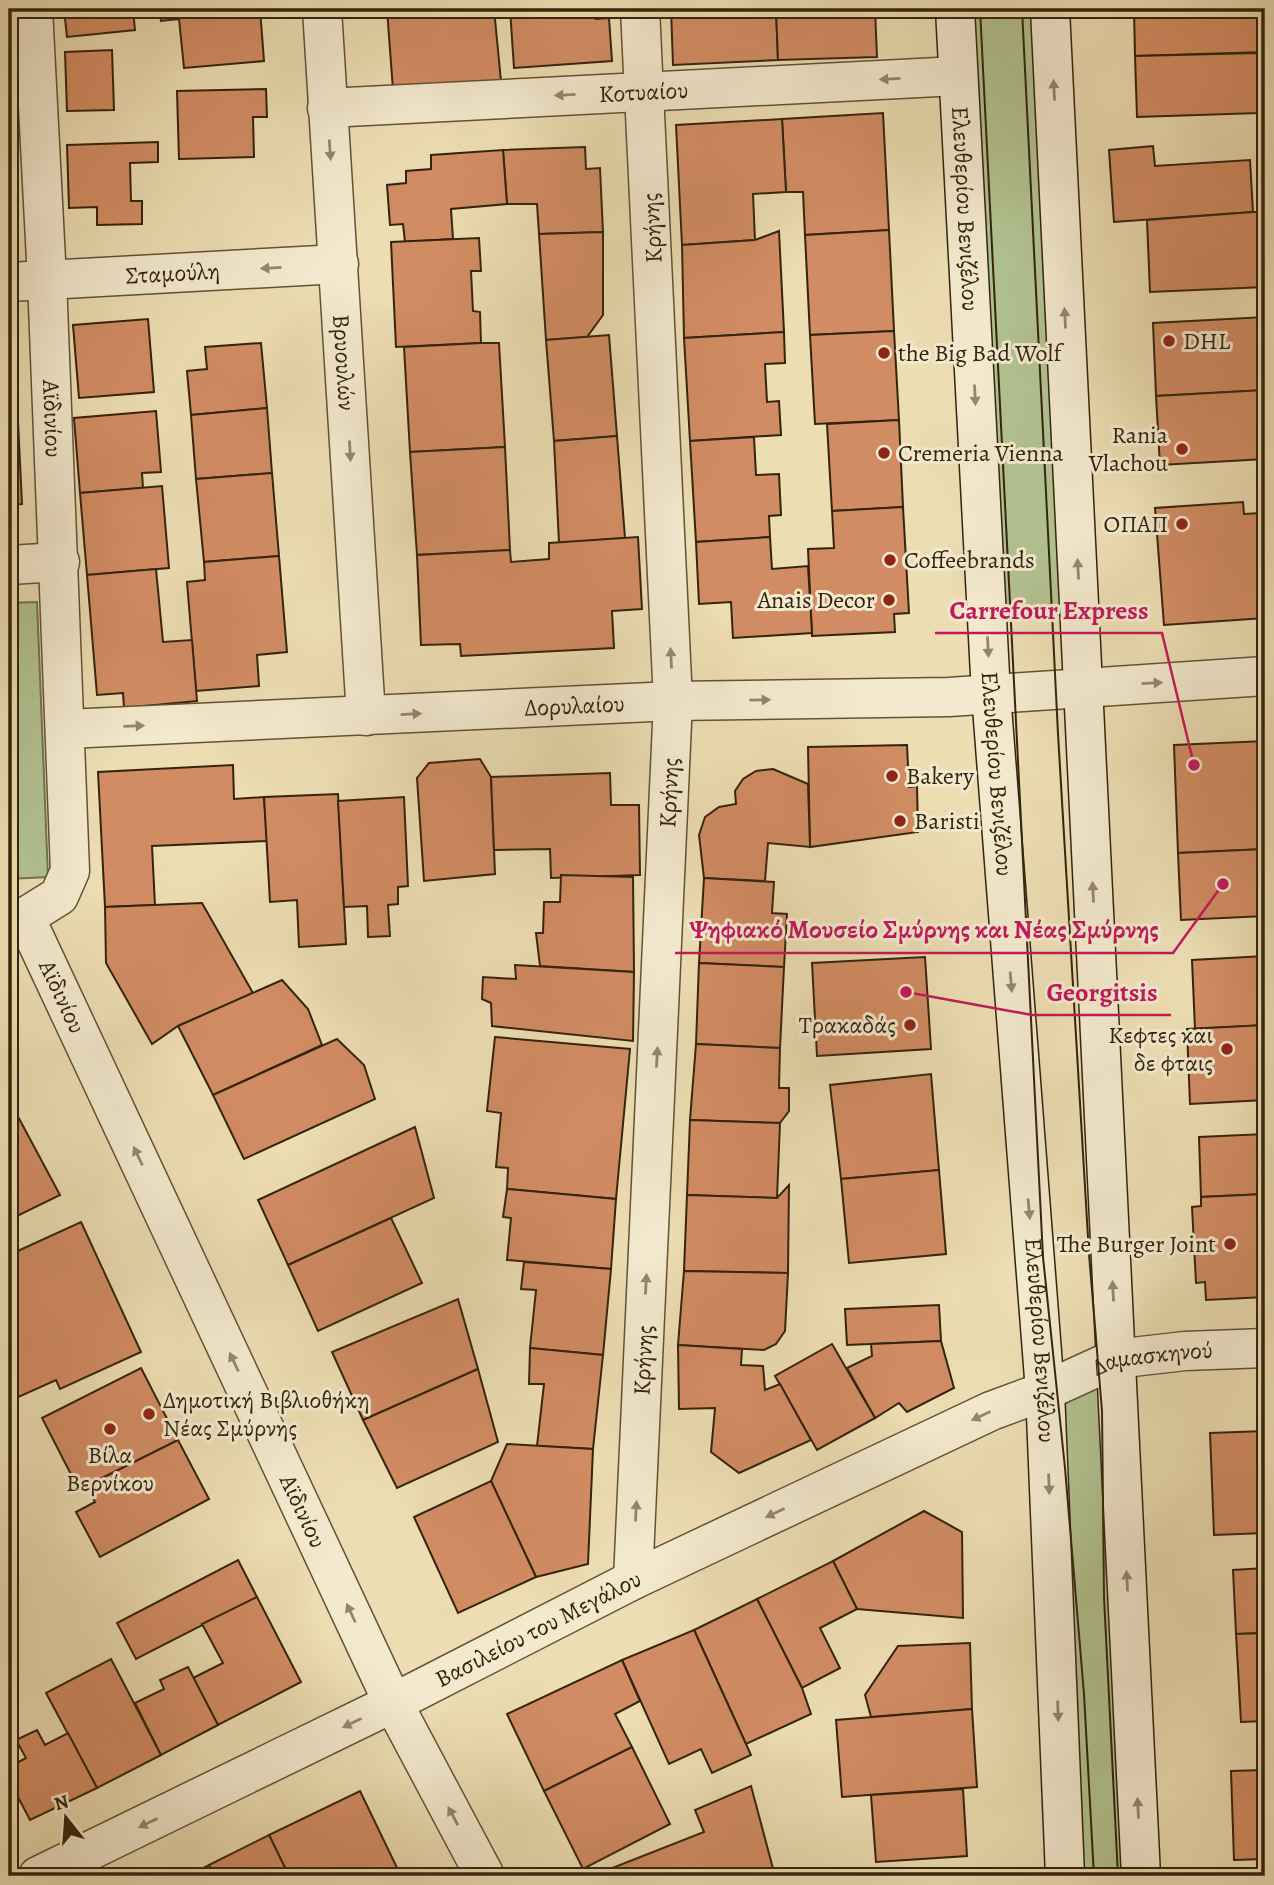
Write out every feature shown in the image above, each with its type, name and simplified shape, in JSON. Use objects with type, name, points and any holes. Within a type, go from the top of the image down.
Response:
[{"type":"street","name":"Αϊδινίου","points":[[33,9],[60,562],[70,871],[59,896],[17,917],[393,1703],[485,1876]]},
{"type":"street","name":"Βρυουλών","points":[[322,9],[366,716]]},
{"type":"street","name":"Κρήνης","points":[[633,1580],[673,701],[640,9]]},
{"type":"street","name":"Ελευθερίου Βενιζέλου","points":[[955,9],[991,694],[1045,1391],[1065,1876]]},
{"type":"street","points":[[1050,9],[1142,1876]]},
{"type":"street","name":"Κοτυαίου","points":[[327,108],[958,76]]},
{"type":"street","name":"Σταμούλη","points":[[9,282],[339,264]]},
{"type":"street","points":[[9,565],[60,562]]},
{"type":"street","name":"Δορυλαίου","points":[[66,729],[673,701],[991,694],[1265,676]]},
{"type":"street","name":"Δαμασκηνού","points":[[1045,1391],[1115,1359],[1185,1351],[1265,1349]]},
{"type":"street","name":"Βασιλείου του Μεγάλου","points":[[38,1876],[393,1703],[633,1580],[991,1411],[1045,1391]]},
{"type":"green space","points":[[967,9],[1033,9],[1063,614],[998,616]]},
{"type":"green space","points":[[37,602],[48,877],[9,879],[9,603]]},
{"type":"green space","points":[[1109,1369],[1134,1876],[1072,1876],[1052,1399]]},
{"type":"building","points":[[64,9],[133,9],[135,30],[67,37]]},
{"type":"building","points":[[159,9],[260,9],[264,61],[184,68],[179,19],[161,21]]},
{"type":"building","points":[[387,9],[494,9],[501,81],[393,90]]},
{"type":"building","points":[[510,9],[595,9],[596,19],[609,18],[612,61],[514,68]]},
{"type":"building","points":[[671,9],[776,9],[778,60],[673,65]]},
{"type":"building","points":[[776,9],[875,9],[877,57],[778,60]]},
{"type":"building","points":[[1134,9],[1265,9],[1265,52],[1135,56]]},
{"type":"building","points":[[112,50],[114,110],[67,111],[65,52]]},
{"type":"building","points":[[1258,53],[1259,113],[1137,117],[1135,56]]},
{"type":"building","points":[[266,89],[267,117],[253,117],[254,157],[179,159],[177,91]]},
{"type":"building","points":[[883,113],[889,230],[805,235],[803,192],[786,192],[782,119]]},
{"type":"building","points":[[782,119],[786,192],[753,194],[755,240],[682,245],[676,125]]},
{"type":"building","points":[[158,142],[158,162],[130,163],[131,201],[142,201],[142,224],[97,225],[97,207],[69,208],[67,145]]},
{"type":"building","points":[[1153,146],[1155,166],[1250,160],[1253,212],[1114,222],[1109,150]]},
{"type":"building","points":[[585,147],[586,169],[600,168],[603,232],[539,234],[537,204],[507,204],[503,150]]},
{"type":"building","points":[[503,150],[507,204],[451,209],[453,239],[405,242],[403,224],[390,225],[387,185],[406,183],[406,171],[431,169],[431,155]]},
{"type":"building","points":[[1265,212],[1265,287],[1150,292],[1147,220]]},
{"type":"building","points":[[889,230],[894,331],[810,335],[805,235]]},
{"type":"building","points":[[779,231],[784,332],[684,338],[682,245],[755,240]]},
{"type":"building","points":[[603,232],[603,315],[587,337],[546,340],[539,234]]},
{"type":"building","points":[[479,238],[481,271],[471,271],[473,311],[480,312],[481,343],[396,347],[391,242]]},
{"type":"building","points":[[1265,317],[1265,390],[1156,396],[1153,323]]},
{"type":"building","points":[[9,319],[12,319],[18,421],[9,421]]},
{"type":"building","points":[[148,319],[154,392],[79,398],[73,325]]},
{"type":"building","points":[[894,331],[899,420],[815,424],[810,335]]},
{"type":"building","points":[[784,332],[785,363],[765,364],[767,402],[779,401],[781,435],[690,441],[684,338]]},
{"type":"building","points":[[609,335],[617,436],[554,441],[546,340]]},
{"type":"building","points":[[261,343],[267,408],[191,415],[187,371],[207,369],[205,347]]},
{"type":"building","points":[[499,343],[505,447],[410,452],[404,347]]},
{"type":"building","points":[[1265,390],[1265,459],[1160,465],[1156,396]]},
{"type":"building","points":[[267,408],[272,473],[196,479],[191,415]]},
{"type":"building","points":[[156,411],[161,472],[142,473],[143,488],[80,493],[74,418]]},
{"type":"building","points":[[899,420],[903,507],[832,511],[827,424]]},
{"type":"building","points":[[9,421],[18,421],[22,504],[9,505]]},
{"type":"building","points":[[617,436],[625,538],[559,543],[554,441]]},
{"type":"building","points":[[754,437],[756,475],[779,474],[781,515],[769,516],[770,537],[696,542],[690,441]]},
{"type":"building","points":[[505,447],[510,550],[417,555],[410,452]]},
{"type":"building","points":[[272,473],[279,556],[204,562],[196,479]]},
{"type":"building","points":[[162,486],[169,568],[87,575],[80,493]]},
{"type":"building","points":[[1259,491],[1265,491],[1265,570],[1261,513]]},
{"type":"building","points":[[1243,502],[1244,514],[1261,513],[1265,618],[1164,625],[1155,508]]},
{"type":"building","points":[[903,507],[909,613],[894,614],[895,632],[812,636],[808,549],[834,548],[832,511]]},
{"type":"building","points":[[638,537],[642,609],[612,611],[614,648],[461,656],[460,644],[421,645],[417,555],[510,550],[511,562],[549,559],[549,543]]},
{"type":"building","points":[[770,537],[772,569],[808,566],[812,633],[733,638],[731,602],[699,604],[696,542]]},
{"type":"building","points":[[279,556],[287,652],[257,655],[259,686],[196,691],[187,582],[205,580],[204,562]]},
{"type":"building","points":[[156,569],[163,642],[192,640],[197,701],[124,708],[123,693],[97,695],[87,575]]},
{"type":"building","points":[[1265,741],[1265,849],[1178,853],[1174,745]]},
{"type":"building","points":[[907,745],[909,787],[917,786],[918,832],[810,847],[808,747]]},
{"type":"building","points":[[480,759],[491,777],[495,874],[424,881],[417,778],[429,763]]},
{"type":"building","points":[[233,765],[234,799],[264,797],[267,841],[152,846],[155,905],[105,907],[98,772]]},
{"type":"building","points":[[773,769],[808,784],[810,847],[768,843],[765,881],[704,878],[699,835],[705,817],[719,807],[736,804],[735,791],[743,779],[756,771]]},
{"type":"building","points":[[610,773],[611,805],[639,805],[640,875],[551,878],[550,849],[494,850],[491,777]]},
{"type":"building","points":[[338,794],[346,944],[299,947],[297,900],[270,902],[264,797]]},
{"type":"building","points":[[404,797],[408,886],[398,887],[398,904],[388,905],[390,936],[368,937],[367,906],[344,907],[338,801]]},
{"type":"building","points":[[1265,849],[1265,916],[1181,920],[1178,853]]},
{"type":"building","points":[[561,875],[633,877],[634,972],[540,966],[536,933],[543,933],[544,902],[560,902]]},
{"type":"building","points":[[704,878],[774,882],[772,913],[787,914],[784,967],[699,963]]},
{"type":"building","points":[[202,903],[253,993],[178,1026],[152,1044],[106,963],[105,907]]},
{"type":"building","points":[[1265,956],[1265,1025],[1195,1029],[1192,960]]},
{"type":"building","points":[[925,957],[931,1049],[817,1056],[812,963]]},
{"type":"building","points":[[699,963],[784,967],[780,1048],[696,1044]]},
{"type":"building","points":[[515,965],[634,972],[633,1041],[492,1026],[491,1003],[482,999],[483,977],[516,979]]},
{"type":"building","points":[[282,980],[308,1009],[322,1045],[213,1095],[178,1026]]},
{"type":"building","points":[[1265,1025],[1265,1100],[1190,1104],[1187,1029]]},
{"type":"building","points":[[495,1037],[630,1049],[616,1199],[507,1189],[508,1168],[496,1167],[501,1113],[487,1111]]},
{"type":"building","points":[[337,1039],[364,1065],[375,1099],[244,1159],[213,1095]]},
{"type":"building","points":[[696,1044],[780,1048],[779,1088],[789,1088],[789,1111],[780,1123],[690,1120]]},
{"type":"building","points":[[931,1074],[939,1170],[841,1179],[830,1085]]},
{"type":"building","points":[[15,1111],[60,1195],[9,1220],[9,1114]]},
{"type":"building","points":[[690,1120],[780,1123],[777,1198],[687,1195]]},
{"type":"building","points":[[415,1127],[434,1198],[288,1265],[258,1200]]},
{"type":"building","points":[[1265,1134],[1265,1194],[1201,1197],[1199,1137]]},
{"type":"building","points":[[939,1170],[946,1254],[849,1263],[841,1179]]},
{"type":"building","points":[[789,1185],[788,1273],[684,1271],[687,1195],[777,1198]]},
{"type":"building","points":[[507,1189],[616,1199],[611,1269],[507,1260],[511,1218],[503,1217]]},
{"type":"building","name":"The Burger Joint","points":[[1265,1194],[1265,1297],[1206,1300],[1205,1282],[1196,1283],[1192,1207],[1201,1206],[1201,1197]]},
{"type":"building","points":[[391,1218],[422,1283],[318,1331],[288,1265]]},
{"type":"building","points":[[81,1222],[141,1352],[60,1389],[56,1380],[14,1399],[9,1389],[9,1255]]},
{"type":"building","points":[[524,1262],[611,1269],[603,1355],[530,1348],[536,1290],[521,1289]]},
{"type":"building","points":[[684,1271],[788,1273],[785,1331],[776,1344],[764,1350],[678,1345]]},
{"type":"building","points":[[458,1299],[478,1369],[363,1420],[332,1352]]},
{"type":"building","points":[[939,1305],[941,1341],[847,1345],[845,1309]]},
{"type":"building","points":[[941,1341],[954,1388],[907,1412],[899,1403],[875,1418],[847,1368],[872,1356],[871,1344]]},
{"type":"building","points":[[832,1344],[875,1418],[817,1450],[775,1376]]},
{"type":"building","points":[[678,1345],[742,1349],[741,1365],[763,1366],[765,1390],[780,1384],[811,1440],[739,1473],[711,1452],[715,1408],[679,1409]]},
{"type":"building","points":[[530,1348],[603,1355],[593,1449],[537,1446],[544,1384],[529,1384]]},
{"type":"building","name":"Βίλα Βερνίκου","points":[[141,1368],[178,1440],[79,1490],[42,1418]]},
{"type":"building","points":[[478,1369],[498,1442],[397,1488],[363,1420]]},
{"type":"building","points":[[1265,1431],[1265,1533],[1214,1535],[1210,1433]]},
{"type":"building","points":[[178,1440],[209,1499],[100,1557],[76,1512],[95,1502],[86,1486]]},
{"type":"building","points":[[507,1444],[593,1449],[588,1564],[536,1577],[491,1481]]},
{"type":"building","points":[[491,1481],[536,1577],[458,1613],[414,1517]]},
{"type":"building","points":[[924,1511],[962,1532],[963,1618],[857,1609],[833,1561]]},
{"type":"building","points":[[238,1560],[257,1597],[136,1659],[117,1623]]},
{"type":"building","points":[[833,1561],[857,1609],[820,1628],[840,1668],[802,1688],[757,1599]]},
{"type":"building","points":[[1265,1568],[1265,1633],[1236,1634],[1233,1570]]},
{"type":"building","points":[[257,1597],[301,1682],[218,1725],[193,1678],[223,1663],[202,1624]]},
{"type":"building","points":[[757,1599],[802,1688],[811,1714],[746,1744],[694,1630]]},
{"type":"building","points":[[694,1630],[751,1755],[712,1773],[701,1749],[669,1764],[622,1660]]},
{"type":"building","points":[[1265,1633],[1265,1721],[1241,1722],[1236,1634]]},
{"type":"building","points":[[970,1643],[972,1709],[871,1717],[865,1695],[898,1646]]},
{"type":"building","points":[[111,1659],[161,1755],[97,1788],[46,1693]]},
{"type":"building","points":[[622,1660],[640,1701],[615,1714],[632,1747],[544,1791],[507,1714]]},
{"type":"building","points":[[188,1667],[218,1725],[161,1755],[135,1703],[164,1689],[160,1680]]},
{"type":"building","points":[[972,1709],[977,1787],[842,1797],[836,1720]]},
{"type":"building","points":[[37,1730],[45,1745],[68,1733],[97,1788],[30,1820],[9,1780],[9,1767],[26,1758],[16,1740]]},
{"type":"building","points":[[632,1747],[670,1824],[583,1869],[544,1791]]},
{"type":"building","points":[[1265,1770],[1265,1859],[1234,1860],[1231,1771]]},
{"type":"building","points":[[751,1786],[775,1876],[592,1876],[704,1832],[695,1810]]},
{"type":"building","points":[[963,1789],[967,1856],[876,1862],[871,1795]]},
{"type":"building","points":[[360,1791],[401,1876],[289,1876],[269,1835]]},
{"type":"building","points":[[269,1835],[289,1876],[214,1876],[209,1865]]},
{"type":"building","points":[[209,1865],[214,1876],[187,1876]]},
{"type":"tram line","points":[[980,9],[1043,1257],[1065,1468],[1084,1694],[1094,1876]]},
{"type":"tram line","points":[[1022,9],[1058,734],[1089,1254],[1102,1411],[1104,1597],[1118,1876]]},
{"type":"place","name":"DHL","points":[[1169,341]]},
{"type":"place","name":"the Big Bad Wolf","points":[[884,353]]},
{"type":"place","name":"Rania Vlachou","points":[[1182,449]]},
{"type":"place","name":"Cremeria Vienna","points":[[884,453]]},
{"type":"place","name":"ΟΠΑΠ","points":[[1182,524]]},
{"type":"place","name":"Coffeebrands","points":[[890,560]]},
{"type":"place","name":"Anais Decor","points":[[889,600]]},
{"type":"place","name":"Carrefour Express","points":[[1194,765]]},
{"type":"place","name":"Bakery","points":[[892,776]]},
{"type":"place","name":"Baristi","points":[[900,821]]},
{"type":"place","name":"Ψηφιακό Μουσείο Σμύρνης και Νέας Σμύρνης","points":[[1223,884]]},
{"type":"place","name":"Georgitsis","points":[[906,992]]},
{"type":"place","name":"Τρακαδάς","points":[[910,1025]]},
{"type":"place","name":"Κεφτες και δε φταις","points":[[1227,1049]]},
{"type":"place","name":"The Burger Joint","points":[[1230,1244]]},
{"type":"place","name":"Δημοτική Βιβλιοθήκη Νέας Σμύρνης","points":[[149,1414]]},
{"type":"place","name":"Βίλα Βερνίκου","points":[[110,1429]]}]
